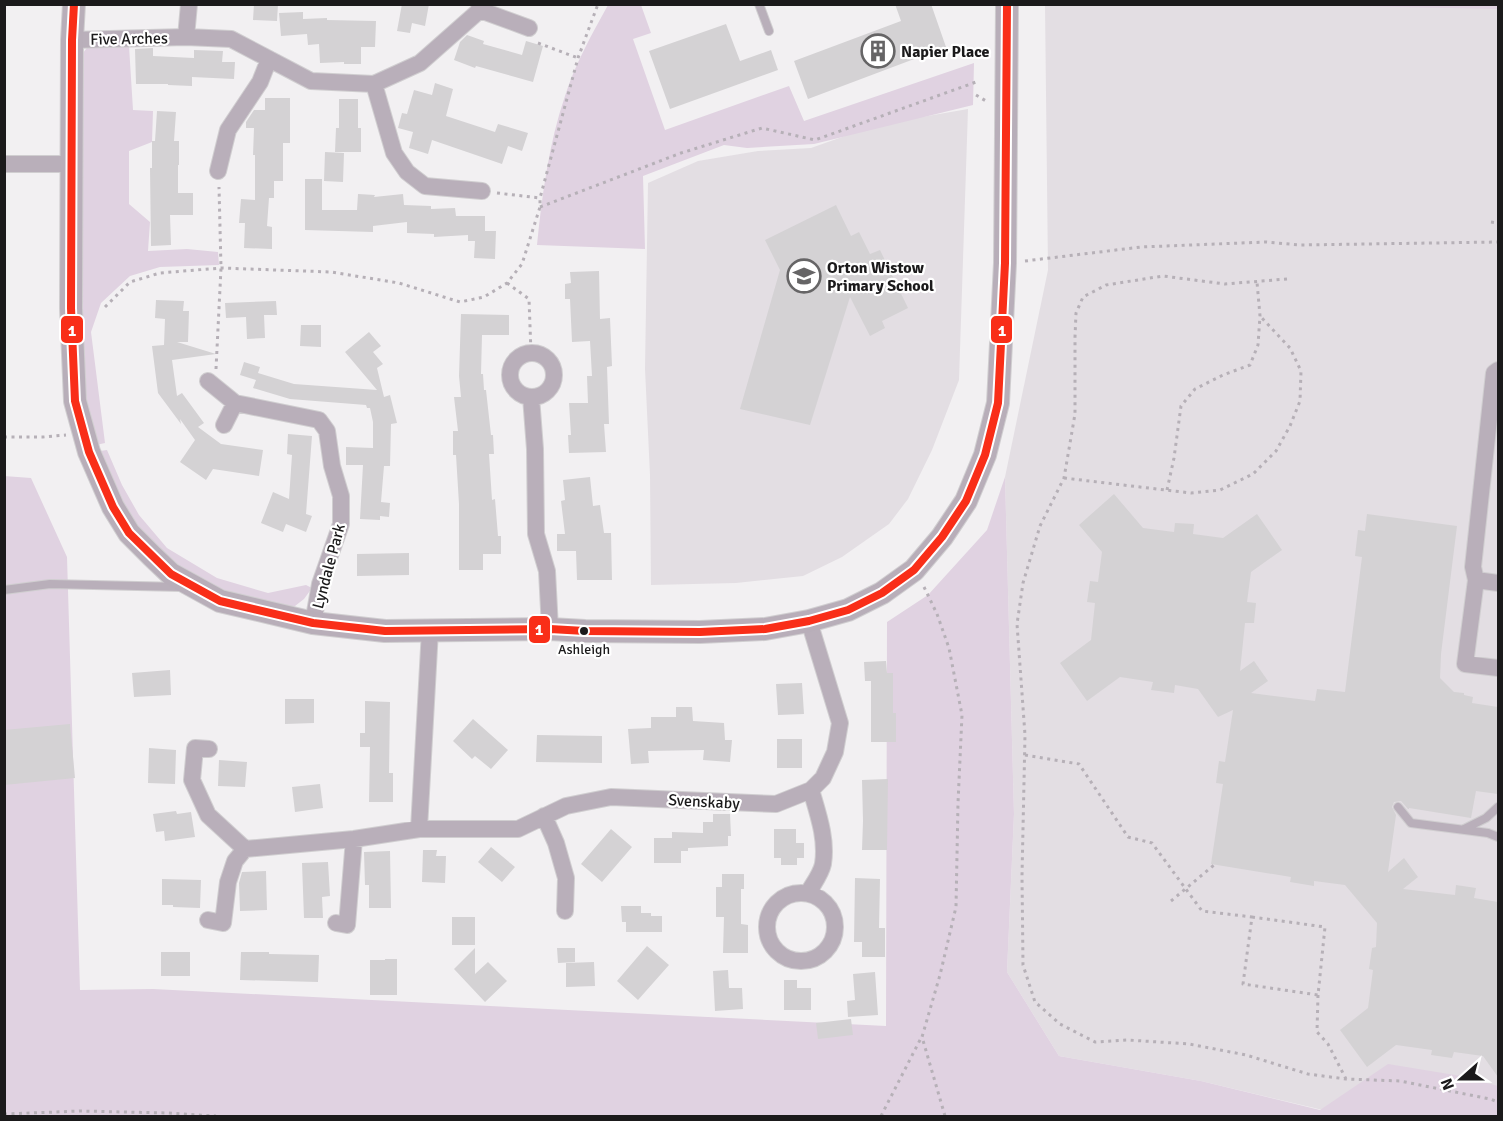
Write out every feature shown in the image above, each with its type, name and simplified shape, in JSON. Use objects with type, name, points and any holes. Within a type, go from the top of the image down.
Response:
[{"type":"street","points":[[74,4],[71,308],[75,401],[89,452],[113,507],[129,533],[171,574],[220,601],[314,623],[385,631],[550,629],[700,632],[765,629],[809,621],[848,610],[882,593],[914,570],[942,537],[966,501],[985,455],[998,403],[1005,263],[1007,4]]},
{"type":"street","name":"Five Arches","points":[[186,37],[189,4]]},
{"type":"street","name":"Five Arches","points":[[72,40],[186,37],[231,39],[311,81],[374,84],[420,63],[480,8],[529,28]]},
{"type":"street","points":[[218,171],[228,130],[260,82],[269,59]]},
{"type":"street","points":[[374,84],[394,153],[407,172],[425,186],[482,191]]},
{"type":"street","points":[[4,164],[72,164]]},
{"type":"street","points":[[531,353],[544,356],[553,368],[554,375],[553,382],[545,393],[531,397],[517,392],[510,379],[512,364],[523,354],[531,353]]},
{"type":"street","points":[[1498,370],[1494,374],[1473,567],[1476,580],[1465,664],[1498,669]]},
{"type":"street","name":"Lyndale Park","points":[[212,385],[235,403],[319,420],[327,431],[332,466],[341,496],[341,524],[320,584],[314,623]]},
{"type":"street","points":[[531,397],[535,449],[536,534],[547,571],[550,629]]},
{"type":"street","points":[[224,425],[235,403]]},
{"type":"street","points":[[1476,580],[1498,583]]},
{"type":"street","points":[[808,893],[823,866],[821,824],[811,790],[823,778],[835,752],[840,723],[809,621]]},
{"type":"street","points":[[419,829],[430,630]]},
{"type":"street","points":[[209,749],[195,748],[192,780],[208,815],[245,849],[235,861],[228,882],[221,922]]},
{"type":"street","name":"Svenskaby","points":[[245,849],[419,829],[518,829],[566,806],[611,797],[776,804],[811,790]]},
{"type":"street","points":[[544,816],[556,843],[566,878],[564,911]]},
{"type":"street","points":[[347,925],[354,838]]},
{"type":"street","points":[[796,893],[808,893],[819,897],[828,905],[834,916],[836,928],[834,939],[828,950],[820,957],[810,961],[788,960],[772,946],[766,925],[775,904],[784,897],[796,893]]},
{"type":"lane","points":[[759,4],[769,31]]},
{"type":"lane","points":[[4,590],[50,584],[177,586],[200,590]]},
{"type":"lane","points":[[1398,807],[1411,823],[1464,829],[1498,837]]},
{"type":"lane","points":[[1464,829],[1485,818],[1498,807]]},
{"type":"path","points":[[105,307],[130,282],[160,273],[221,268],[331,272],[399,283],[460,302],[484,297],[507,283],[522,264],[540,207],[540,198],[578,58],[598,4]]},
{"type":"path","points":[[529,28],[529,40],[578,58]]},
{"type":"path","points":[[540,207],[681,153],[762,128],[815,140],[976,82]]},
{"type":"path","points":[[212,385],[221,268],[218,171]]},
{"type":"path","points":[[482,191],[540,198]]},
{"type":"path","points":[[1491,222],[1498,223]]},
{"type":"path","points":[[1025,261],[1141,247],[1266,242],[1300,245],[1498,242]]},
{"type":"path","points":[[1287,279],[1225,284],[1163,276],[1106,285],[1083,297],[1076,313],[1075,414],[1064,478],[1040,526],[1023,583],[1017,624],[1025,735],[1023,965],[1035,1002],[1059,1023],[1095,1042],[1189,1044],[1246,1055],[1308,1074],[1346,1079],[1400,1081],[1498,1102]]},
{"type":"path","points":[[1167,490],[1181,406],[1195,389],[1250,365],[1258,345],[1260,316],[1257,282]]},
{"type":"path","points":[[507,283],[529,299],[531,353]]},
{"type":"path","points":[[1064,478],[1191,493],[1220,490],[1253,474],[1276,451],[1300,401],[1301,371],[1290,348],[1260,316]]},
{"type":"path","points":[[4,437],[68,435]]},
{"type":"path","points":[[881,1116],[922,1037],[956,907],[962,715],[949,648],[937,614],[923,586]]},
{"type":"path","points":[[1025,755],[1079,764],[1128,837],[1152,843],[1202,911],[1325,927],[1318,995],[1317,1032],[1328,1044],[1346,1079]]},
{"type":"path","points":[[1171,901],[1214,865]]},
{"type":"path","points":[[1252,917],[1243,984],[1318,995]]},
{"type":"path","points":[[922,1037],[945,1116]]},
{"type":"path","points":[[4,1114],[81,1111],[216,1116]]},
{"type":"shaded area","points":[[1301,4],[1498,4],[1498,9],[1301,5]]},
{"type":"shaded area","points":[[608,5],[641,5],[651,33],[633,39],[665,130],[789,86],[804,121],[974,63],[973,105],[814,144],[747,148],[724,145],[643,176],[645,249],[537,245],[547,169],[559,114],[579,61]]},
{"type":"shaded area","points":[[1045,5],[1498,5],[1498,1116],[1348,1116],[1201,1081],[1059,1056],[1007,972],[1014,814],[1005,477],[1048,270]]},
{"type":"shaded area","points":[[89,45],[129,46],[133,110],[153,111],[152,142],[129,151],[129,204],[150,222],[148,251],[187,249],[218,252],[219,265],[160,267],[130,276],[101,303],[91,332],[105,443],[96,445],[84,399],[82,354],[83,53]]},
{"type":"shaded area","name":"Orton Wistow Primary School","points":[[968,109],[959,380],[932,450],[908,499],[889,524],[842,557],[803,576],[736,583],[651,585],[650,475],[645,369],[648,183],[698,161],[758,151],[811,148],[876,125]]},
{"type":"shaded area","points":[[107,450],[122,485],[139,515],[167,548],[217,578],[268,593],[306,585],[312,588],[304,599],[286,609],[238,597],[213,587],[177,567],[127,517],[100,451]]},
{"type":"shaded area","points":[[4,476],[31,478],[67,557],[80,990],[153,989],[886,1026],[887,622],[928,595],[987,530],[1005,477],[1014,814],[1007,972],[1059,1056],[1201,1081],[1320,1110],[1388,1064],[1461,1076],[1498,1086],[1498,1116],[5,1116]]},
{"type":"building","points":[[254,4],[278,4],[277,21],[253,20]]},
{"type":"building","points":[[402,4],[429,4],[425,26],[412,23],[410,33],[397,31]]},
{"type":"building","name":"Napier Place","points":[[895,4],[931,4],[946,47],[808,99],[794,61],[901,21]]},
{"type":"building","points":[[303,12],[303,19],[376,21],[375,47],[361,47],[361,64],[320,63],[319,44],[308,45],[307,34],[281,36],[279,13]]},
{"type":"building","points":[[726,24],[740,61],[771,50],[778,70],[670,109],[649,51]]},
{"type":"building","points":[[467,35],[484,41],[483,44],[522,55],[526,41],[543,46],[533,82],[476,66],[475,68],[454,60],[460,42]]},
{"type":"building","points":[[153,48],[153,56],[194,58],[194,50],[223,51],[222,62],[235,62],[234,79],[192,77],[192,86],[136,84],[135,49]]},
{"type":"building","points":[[435,83],[453,89],[446,116],[495,132],[498,124],[528,133],[522,151],[508,146],[502,164],[432,140],[428,154],[409,148],[413,132],[398,128],[402,113],[407,114],[414,90],[432,95]]},
{"type":"building","points":[[265,98],[290,98],[290,143],[283,143],[283,181],[274,181],[274,198],[269,198],[267,226],[272,227],[272,249],[244,248],[245,223],[239,223],[241,199],[255,200],[254,128],[246,128],[246,122],[254,110],[265,110]]},
{"type":"building","points":[[339,99],[358,99],[361,152],[335,152],[336,128],[339,128]]},
{"type":"building","points":[[157,111],[176,112],[174,141],[179,141],[178,193],[193,193],[193,215],[170,215],[171,245],[151,246],[150,168],[152,168],[152,141],[155,141]]},
{"type":"building","points":[[325,152],[344,153],[343,182],[324,181]]},
{"type":"building","points":[[305,179],[322,179],[322,210],[357,210],[358,194],[375,195],[374,197],[403,194],[404,205],[431,206],[431,209],[455,208],[456,216],[485,216],[485,231],[496,231],[495,259],[474,258],[475,241],[468,241],[468,235],[434,237],[434,234],[407,233],[407,222],[373,226],[373,232],[305,230]]},
{"type":"building","points":[[836,205],[851,236],[859,232],[870,254],[880,250],[908,308],[882,321],[885,328],[870,336],[850,297],[810,425],[740,409],[780,270],[765,240]]},
{"type":"building","points":[[599,271],[600,319],[610,318],[612,366],[607,367],[609,424],[604,424],[606,452],[569,453],[568,435],[571,435],[569,403],[588,403],[587,376],[592,376],[590,341],[572,342],[570,299],[565,299],[565,284],[571,283],[570,272]]},
{"type":"building","points":[[156,300],[184,301],[183,311],[189,311],[188,342],[177,342],[216,354],[172,360],[177,396],[182,393],[204,423],[198,427],[221,444],[263,450],[259,476],[213,469],[206,480],[180,462],[195,440],[158,393],[152,346],[164,345],[165,319],[155,318]]},
{"type":"building","points":[[276,301],[277,315],[264,315],[265,338],[247,339],[246,317],[226,318],[225,303]]},
{"type":"building","points":[[461,314],[509,315],[509,335],[482,335],[481,374],[483,374],[484,390],[486,390],[491,435],[493,435],[494,454],[489,454],[492,500],[495,499],[498,536],[501,536],[501,554],[483,554],[483,570],[459,570],[459,504],[456,455],[453,455],[453,431],[458,431],[454,397],[461,397],[459,376]]},
{"type":"building","points":[[301,325],[321,325],[321,347],[300,346]]},
{"type":"building","points":[[369,332],[381,346],[373,352],[383,364],[377,368],[384,397],[390,395],[397,423],[391,424],[390,466],[384,466],[381,502],[390,503],[389,517],[380,516],[380,520],[360,519],[363,465],[346,465],[346,447],[373,448],[373,422],[370,408],[366,405],[290,399],[253,388],[256,380],[240,375],[244,362],[260,367],[258,373],[294,384],[377,390],[345,352]]},
{"type":"building","points":[[288,434],[312,436],[306,514],[312,516],[306,532],[286,524],[283,532],[261,523],[273,492],[289,499],[292,455],[287,454]]},
{"type":"building","points":[[590,477],[593,506],[600,505],[604,533],[611,533],[612,580],[577,580],[576,551],[557,551],[557,534],[565,534],[561,501],[565,500],[563,480]]},
{"type":"building","points":[[1114,494],[1143,528],[1174,532],[1175,523],[1194,524],[1193,534],[1223,538],[1257,514],[1282,550],[1251,572],[1247,602],[1256,603],[1254,623],[1245,623],[1240,671],[1254,661],[1268,681],[1251,693],[1315,701],[1317,689],[1345,692],[1362,557],[1355,556],[1358,530],[1365,531],[1367,514],[1457,526],[1440,678],[1454,692],[1473,697],[1472,703],[1498,707],[1498,794],[1476,791],[1471,818],[1408,809],[1401,801],[1394,802],[1392,807],[1396,815],[1388,872],[1404,858],[1418,877],[1403,889],[1455,895],[1456,885],[1476,888],[1474,898],[1498,902],[1498,1077],[1483,1056],[1454,1052],[1452,1058],[1431,1055],[1432,1050],[1396,1045],[1367,1067],[1340,1030],[1368,1008],[1373,970],[1369,969],[1372,948],[1376,947],[1377,923],[1345,885],[1314,881],[1314,886],[1290,882],[1291,877],[1211,864],[1223,784],[1216,783],[1219,761],[1225,762],[1233,710],[1218,717],[1198,689],[1175,685],[1174,693],[1151,690],[1153,682],[1120,677],[1087,701],[1060,663],[1091,640],[1095,603],[1087,602],[1090,581],[1098,582],[1102,552],[1079,525]]},
{"type":"building","points":[[409,553],[409,575],[357,576],[357,554]]},
{"type":"building","points":[[886,661],[887,673],[893,673],[896,742],[871,742],[871,681],[865,681],[864,662]]},
{"type":"building","points":[[170,670],[171,695],[134,697],[132,673]]},
{"type":"building","points":[[802,683],[804,714],[778,715],[776,684]]},
{"type":"building","points":[[285,699],[314,699],[314,723],[285,724]]},
{"type":"building","points":[[365,701],[390,702],[389,773],[393,773],[393,802],[369,802],[370,747],[360,747],[360,733],[365,733]]},
{"type":"building","points":[[676,707],[692,707],[693,721],[724,723],[725,740],[732,740],[730,762],[703,760],[704,750],[648,751],[649,763],[631,764],[628,729],[651,728],[651,717],[676,717]]},
{"type":"building","points":[[473,719],[508,750],[491,769],[475,756],[472,759],[453,741]]},
{"type":"building","points":[[70,724],[75,778],[4,785],[4,730]]},
{"type":"building","points":[[537,735],[602,736],[602,763],[536,762]]},
{"type":"building","points":[[777,739],[802,739],[802,768],[777,768]]},
{"type":"building","points":[[149,748],[176,750],[175,784],[148,783]]},
{"type":"building","points":[[219,760],[247,762],[245,787],[218,786]]},
{"type":"building","points":[[888,779],[887,850],[862,850],[862,780]]},
{"type":"building","points":[[320,784],[323,808],[295,812],[292,787]]},
{"type":"building","points":[[176,811],[177,814],[191,812],[195,837],[165,841],[164,831],[156,832],[153,814]]},
{"type":"building","points":[[713,814],[730,814],[731,836],[728,836],[728,846],[688,848],[688,851],[681,851],[681,863],[654,863],[654,838],[672,838],[672,832],[703,833],[703,822],[713,822]]},
{"type":"building","points":[[611,829],[632,847],[602,882],[581,864]]},
{"type":"building","points":[[774,829],[796,829],[796,843],[804,843],[804,858],[797,858],[797,865],[781,865],[781,858],[774,858]]},
{"type":"building","points":[[491,847],[515,867],[502,882],[478,862]]},
{"type":"building","points":[[423,850],[437,850],[436,856],[446,856],[445,883],[422,882]]},
{"type":"building","points":[[390,851],[391,908],[369,908],[369,885],[365,885],[364,852]]},
{"type":"building","points":[[328,862],[330,896],[322,897],[323,918],[304,918],[302,863]]},
{"type":"building","points":[[266,871],[267,910],[240,911],[239,883],[242,872]]},
{"type":"building","points":[[722,874],[744,874],[744,889],[741,889],[741,924],[748,925],[748,953],[723,953],[724,917],[716,917],[716,887],[722,887]]},
{"type":"building","points":[[855,878],[880,879],[879,928],[885,928],[885,957],[862,957],[862,942],[854,942]]},
{"type":"building","points":[[162,879],[201,880],[200,908],[162,905]]},
{"type":"building","points":[[621,906],[641,906],[641,913],[662,916],[662,932],[626,932],[626,922],[622,922]]},
{"type":"building","points":[[452,917],[475,917],[475,945],[452,945]]},
{"type":"building","points":[[647,946],[669,965],[638,1000],[617,981]]},
{"type":"building","points":[[475,948],[475,974],[488,962],[507,981],[485,1002],[454,969]]},
{"type":"building","points":[[557,948],[575,948],[575,962],[558,963]]},
{"type":"building","points":[[161,952],[190,952],[190,976],[161,976]]},
{"type":"building","points":[[241,952],[319,955],[318,982],[240,980]]},
{"type":"building","points":[[397,959],[397,995],[370,995],[370,960]]},
{"type":"building","points":[[594,962],[595,986],[566,987],[566,963]]},
{"type":"building","points":[[728,970],[729,988],[742,988],[743,1009],[715,1011],[713,971]]},
{"type":"building","points":[[875,972],[878,1015],[848,1017],[847,1001],[855,1000],[853,974]]},
{"type":"building","points":[[784,980],[797,980],[797,988],[811,988],[811,1010],[784,1010]]},
{"type":"building","points":[[851,1019],[853,1035],[818,1039],[816,1023]]},
{"type":"transit line","name":"1","points":[[74,4],[71,308],[75,401],[89,452],[113,507],[129,533],[171,574],[220,601],[313,623],[385,631],[550,629],[700,632],[765,629],[809,621],[848,610],[882,593],[914,570],[942,537],[966,501],[985,455],[998,403],[1005,263],[1007,4]]},
{"type":"place","name":"Napier Place","points":[[878,51]]},
{"type":"place","name":"Orton Wistow Primary School","points":[[804,276]]},
{"type":"place","name":"Ashleigh","points":[[584,631]]}]
